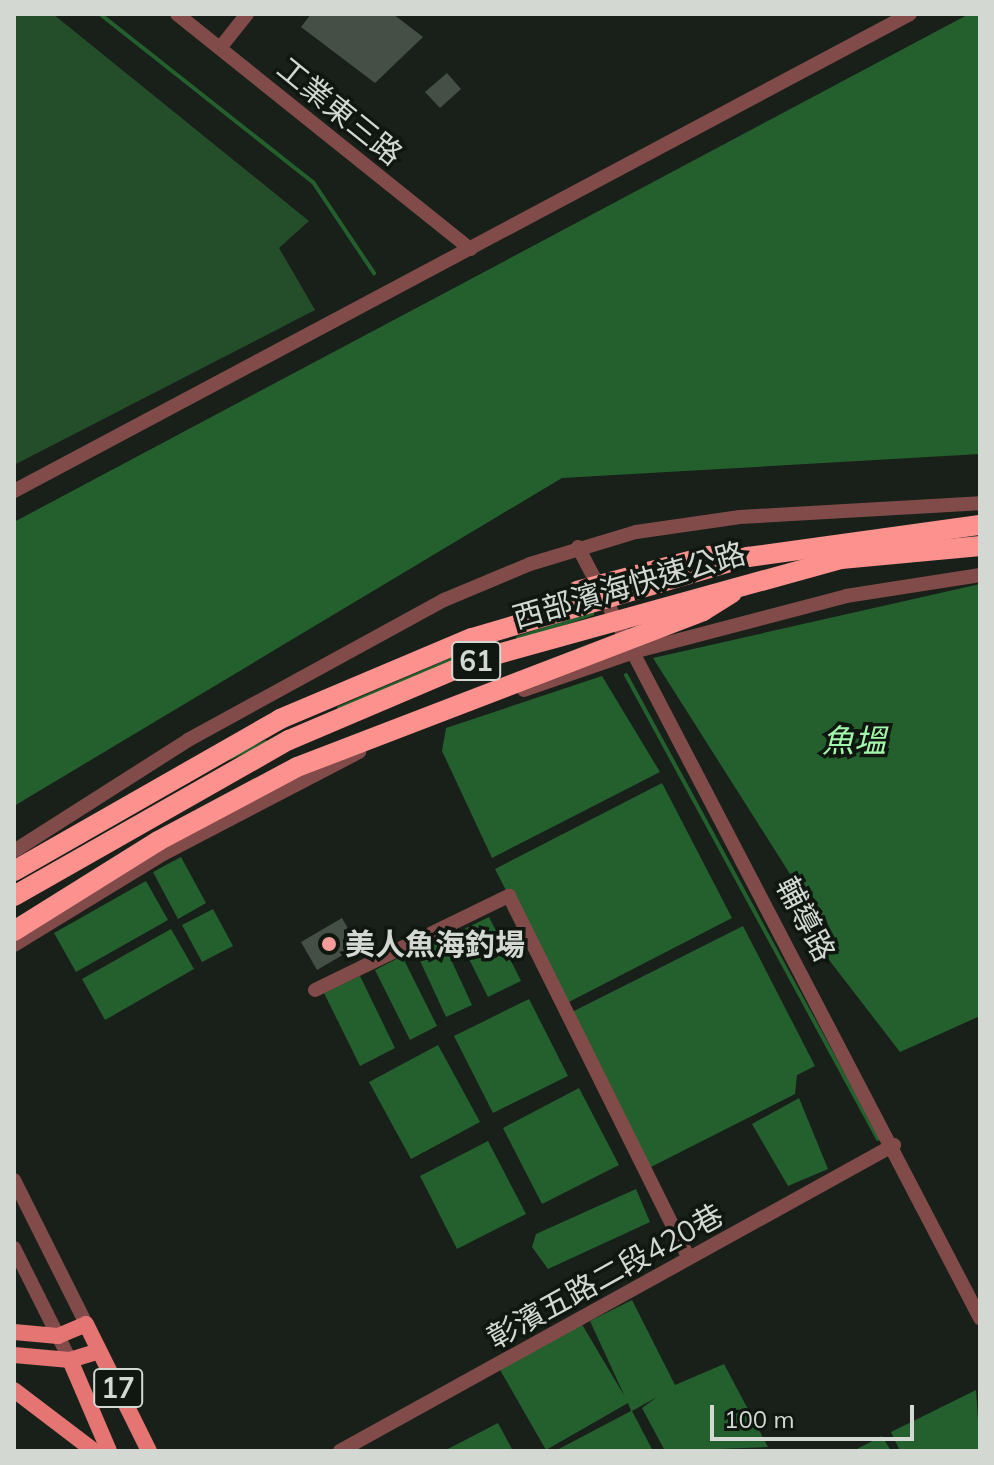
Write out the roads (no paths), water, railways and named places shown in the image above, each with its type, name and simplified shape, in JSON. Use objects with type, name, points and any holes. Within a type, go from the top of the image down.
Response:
[{"type":"highway","name":"西部濱海快速公路","points":[[14,868],[221,739],[468,626],[653,565],[748,557],[980,525]]},
{"type":"highway","name":"西部濱海快速公路","points":[[14,896],[210,782],[378,701],[574,629],[841,559],[980,546]]},
{"type":"highway","points":[[14,931],[158,841],[297,767],[703,611],[747,583]]},
{"type":"main road","name":"17","points":[[14,1332],[58,1336],[86,1324],[149,1451]]},
{"type":"main road","name":"17","points":[[14,1355],[70,1360],[99,1351]]},
{"type":"main road","name":"17","points":[[70,1360],[109,1451]]},
{"type":"main road","points":[[14,1390],[94,1451]]},
{"type":"street","name":"工業東三路","points":[[177,14],[470,249]]},
{"type":"street","points":[[220,48],[247,14]]},
{"type":"street","points":[[14,491],[910,14]]},
{"type":"street","points":[[14,851],[188,740],[444,600],[578,547],[740,517],[980,503]]},
{"type":"street","name":"輔導路","points":[[578,547],[637,651],[894,1145],[980,1318]]},
{"type":"street","points":[[14,945],[165,853],[390,737],[637,651],[846,596],[980,575]]},
{"type":"street","points":[[315,990],[509,896],[689,1258]]},
{"type":"street","name":"彰濱五路二段420巷","points":[[340,1451],[894,1145]]},
{"type":"street","points":[[14,1180],[86,1324]]},
{"type":"street","points":[[14,1248],[70,1360]]},
{"type":"water","points":[[969,14],[980,14],[980,454],[562,478],[14,806],[14,522]]},
{"type":"water","name":"魚塭","points":[[980,584],[980,1016],[900,1052],[816,943],[790,874],[653,658]]},
{"type":"water","points":[[602,676],[660,772],[492,858],[442,751],[446,728]]},
{"type":"water","points":[[662,783],[732,918],[565,1004],[495,869]]},
{"type":"water","points":[[181,857],[206,903],[178,919],[153,872]]},
{"type":"water","points":[[146,881],[168,920],[76,972],[54,933]]},
{"type":"water","points":[[213,909],[233,946],[202,962],[182,925]]},
{"type":"water","points":[[489,917],[521,981],[488,997],[456,933]]},
{"type":"water","points":[[743,926],[815,1066],[797,1075],[795,1094],[643,1171],[564,1016]]},
{"type":"water","points":[[171,929],[194,969],[105,1020],[82,979]]},
{"type":"water","points":[[441,938],[472,1005],[446,1017],[415,950]]},
{"type":"water","points":[[402,956],[437,1026],[410,1040],[375,970]]},
{"type":"water","points":[[360,976],[395,1048],[360,1066],[324,993]]},
{"type":"water","points":[[529,999],[568,1076],[493,1113],[454,1036]]},
{"type":"water","points":[[438,1045],[480,1122],[411,1159],[369,1082]]},
{"type":"water","points":[[579,1088],[619,1165],[542,1204],[503,1128]]},
{"type":"water","points":[[799,1098],[828,1169],[788,1186],[752,1124]]},
{"type":"water","points":[[488,1141],[526,1214],[457,1249],[420,1176]]},
{"type":"water","points":[[636,1189],[650,1222],[548,1269],[532,1247],[536,1234]]},
{"type":"water","points":[[632,1300],[675,1385],[724,1364],[768,1447],[665,1451],[642,1408],[657,1397],[632,1411],[653,1451],[555,1451],[631,1411],[628,1403],[546,1450],[499,1368],[580,1321],[625,1397],[590,1321]]},
{"type":"water","points":[[976,1390],[980,1451],[900,1451],[891,1432]]},
{"type":"water","points":[[498,1423],[513,1451],[444,1451]]},
{"type":"water","points":[[882,1436],[891,1451],[853,1451]]},
{"type":"waterway","points":[[100,14],[313,182],[374,273]]},
{"type":"waterway","points":[[518,638],[592,614]]},
{"type":"waterway","points":[[339,708],[456,658]]},
{"type":"waterway","points":[[626,675],[878,1139]]},
{"type":"waterway","points":[[230,758],[266,742]]},
{"type":"place","name":"美人魚海釣場","points":[[329,944]]}]
